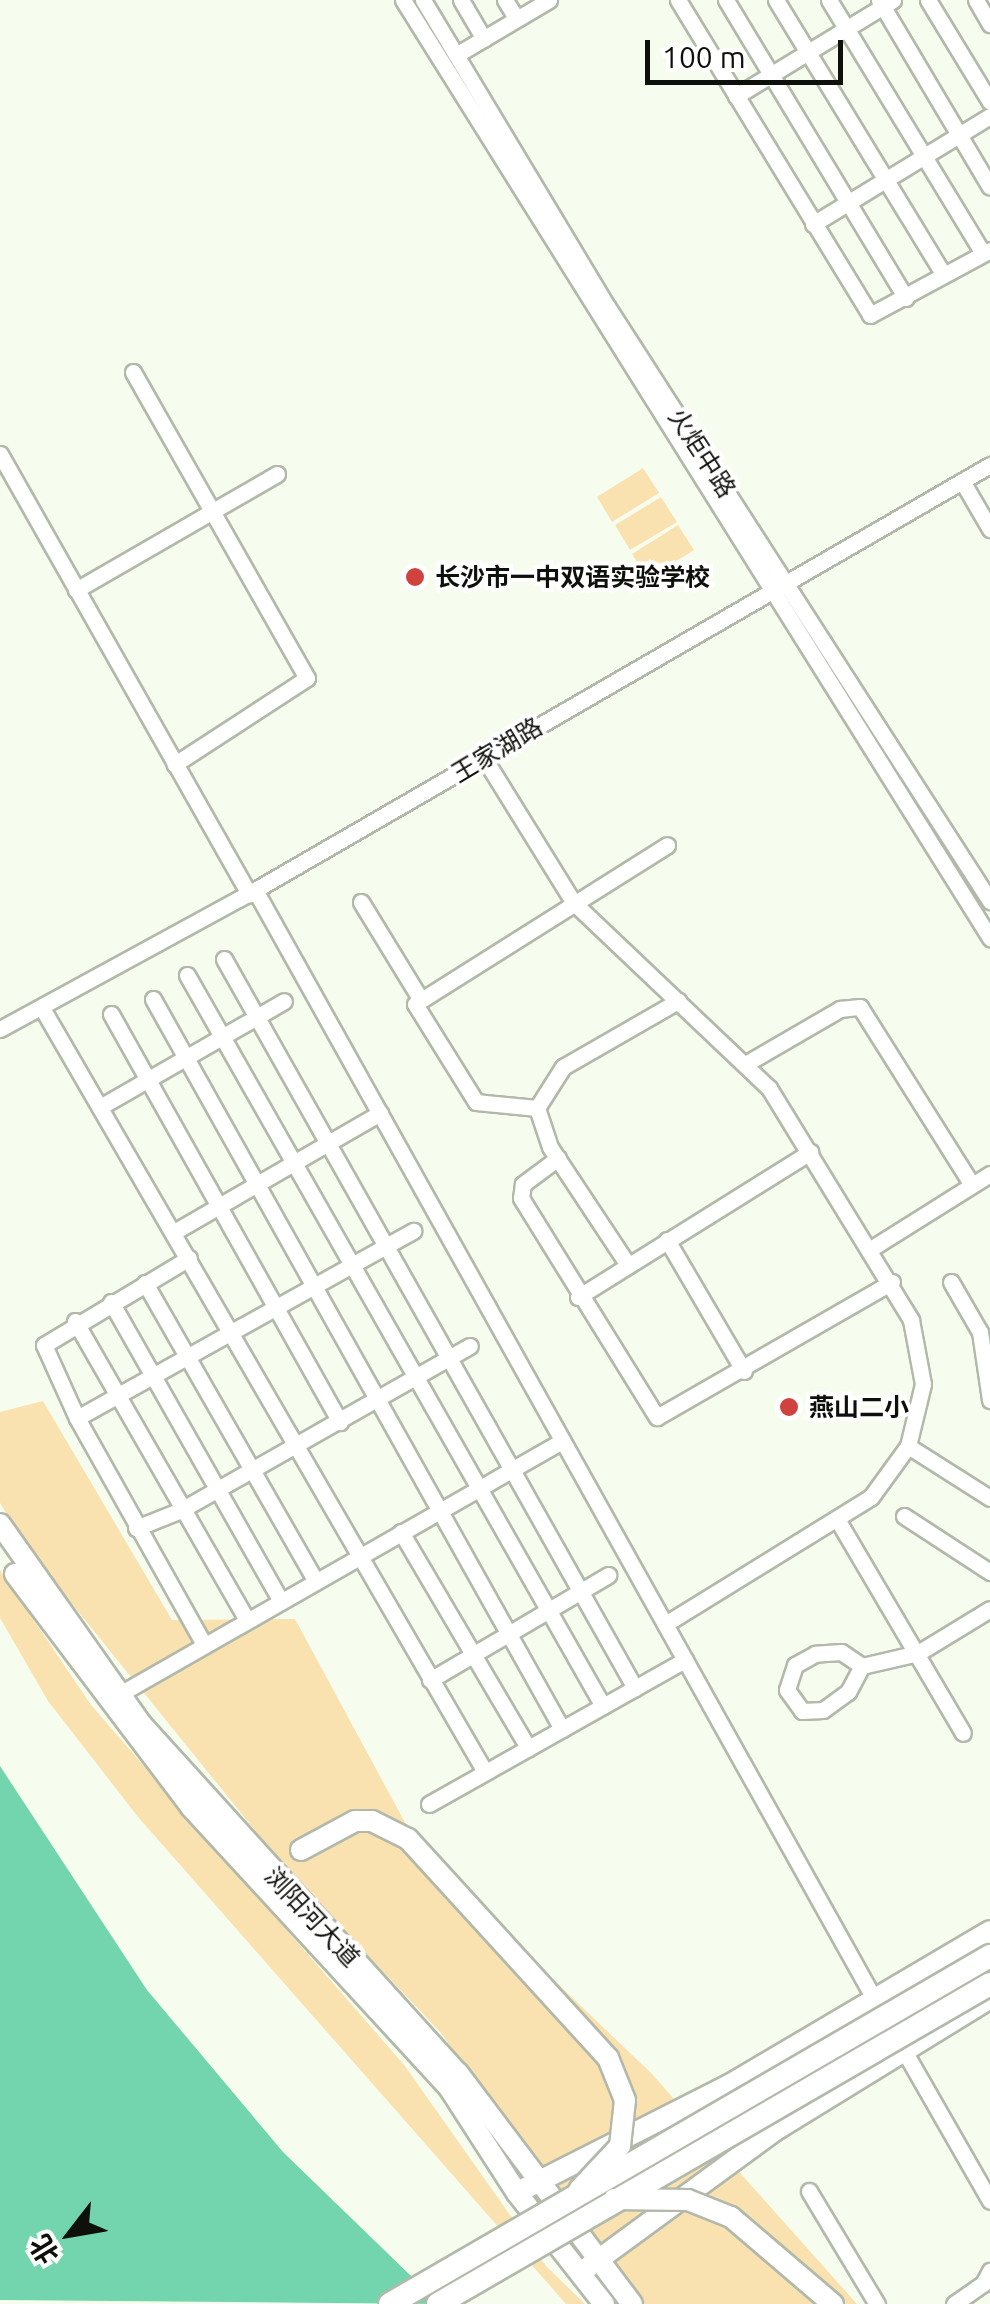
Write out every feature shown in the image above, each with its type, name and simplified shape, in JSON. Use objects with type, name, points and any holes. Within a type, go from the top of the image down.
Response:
[{"type":"highway","points":[[390,2304],[990,1956]]},
{"type":"highway","points":[[438,2304],[612,2198],[990,1984]]},
{"type":"main road","name":"浏阳河大道","points":[[0,1524],[118,1694],[265,1879]]},
{"type":"main road","name":"浏阳河大道","points":[[0,1551],[130,1734],[448,2086],[526,2189],[632,2304]]},
{"type":"main road","points":[[265,1879],[301,1850],[356,1821],[400,1834],[608,2058],[625,2100],[620,2146],[572,2196]]},
{"type":"main road","points":[[526,2189],[729,2085],[990,1930]]},
{"type":"main road","points":[[577,2275],[774,2131],[990,1998]]},
{"type":"main road","name":"浏阳河大道","points":[[526,2189],[577,2275],[604,2304]]},
{"type":"main road","points":[[612,2198],[688,2200],[731,2217],[833,2304]]},
{"type":"street","points":[[403,0],[781,590],[990,938]]},
{"type":"street","name":"火炬中路","points":[[423,0],[781,590],[990,901]]},
{"type":"street","points":[[460,0],[484,39]]},
{"type":"street","points":[[505,0],[517,19]]},
{"type":"street","points":[[456,55],[550,0]]},
{"type":"street","points":[[678,0],[867,313],[876,316],[986,251],[829,0]]},
{"type":"street","points":[[726,0],[906,298]]},
{"type":"street","points":[[776,0],[944,275]]},
{"type":"street","points":[[928,0],[990,102]]},
{"type":"street","points":[[976,0],[990,24]]},
{"type":"street","points":[[736,96],[885,2],[990,187]]},
{"type":"street","points":[[813,224],[990,116]]},
{"type":"street","points":[[134,372],[308,678],[176,764]]},
{"type":"street","points":[[0,454],[380,1113],[990,2201]]},
{"type":"street","name":"王家湖路","points":[[0,1030],[252,892],[781,590],[990,465]]},
{"type":"street","points":[[76,590],[278,474]]},
{"type":"street","points":[[962,481],[990,529]]},
{"type":"street","points":[[484,758],[574,903],[746,1063],[872,1248],[911,1320],[923,1384],[908,1446],[872,1497],[665,1624]]},
{"type":"street","points":[[537,1108],[476,1102],[414,1010],[422,1000],[666,845]]},
{"type":"street","points":[[361,902],[422,1000]]},
{"type":"street","points":[[224,959],[635,1688]]},
{"type":"street","points":[[187,976],[476,1490],[604,1706]]},
{"type":"street","points":[[153,999],[259,1183],[436,1512],[562,1729]]},
{"type":"street","points":[[100,1107],[284,1000]]},
{"type":"street","points":[[537,1108],[562,1067],[678,1001]]},
{"type":"street","points":[[746,1063],[840,1009],[860,1006],[972,1186]]},
{"type":"street","points":[[42,1008],[232,1333],[292,1450],[485,1772]]},
{"type":"street","points":[[111,1014],[340,1422]]},
{"type":"street","points":[[537,1108],[558,1158],[628,1265]]},
{"type":"street","points":[[174,1232],[380,1113]]},
{"type":"street","points":[[578,1297],[810,1152]]},
{"type":"street","points":[[558,1158],[523,1184],[521,1198],[578,1297],[656,1417],[716,1380],[744,1371],[892,1282]]},
{"type":"street","points":[[872,1248],[990,1174]]},
{"type":"street","points":[[77,1418],[413,1231]]},
{"type":"street","points":[[667,1240],[744,1371]]},
{"type":"street","points":[[189,1258],[75,1322],[44,1345],[77,1418],[204,1644]]},
{"type":"street","points":[[146,1282],[316,1581]]},
{"type":"street","points":[[951,1282],[980,1332],[990,1400]]},
{"type":"street","points":[[110,1302],[281,1601]]},
{"type":"street","points":[[75,1322],[247,1620]]},
{"type":"street","points":[[136,1528],[182,1510],[252,1472],[470,1346]]},
{"type":"street","points":[[118,1694],[562,1441]]},
{"type":"street","points":[[908,1446],[990,1498]]},
{"type":"street","points":[[904,1516],[990,1572]]},
{"type":"street","points":[[837,1520],[963,1733]]},
{"type":"street","points":[[401,1532],[528,1748]]},
{"type":"street","points":[[430,1680],[608,1575]]},
{"type":"street","points":[[862,1666],[848,1692],[823,1710],[802,1711],[787,1690],[795,1665],[814,1654],[841,1652],[862,1666],[918,1653],[990,1609]]},
{"type":"street","points":[[429,1804],[685,1660]]},
{"type":"street","points":[[808,2191],[877,2304]]},
{"type":"street","points":[[959,2303],[990,2271]]},
{"type":"shaded area","points":[[643,468],[659,493],[612,522],[597,497]]},
{"type":"shaded area","points":[[661,497],[677,522],[630,550],[615,525]]},
{"type":"shaded area","points":[[678,525],[694,550],[648,579],[632,554]]},
{"type":"shaded area","points":[[43,1401],[172,1620],[295,1619],[422,1854],[651,2073],[857,2304],[633,2304],[441,2033],[287,1870],[26,1547],[0,1503],[0,1412]]},
{"type":"shaded area","points":[[0,1570],[91,1705],[405,2066],[546,2266],[585,2304],[566,2304],[138,1817],[48,1701],[0,1618]]},
{"type":"shaded area","points":[[0,1766],[147,1990],[283,2152],[440,2304],[0,2300]]},
{"type":"place","name":"长沙市一中双语实验学校","points":[[415,577]]},
{"type":"place","name":"燕山二小","points":[[789,1407]]}]
